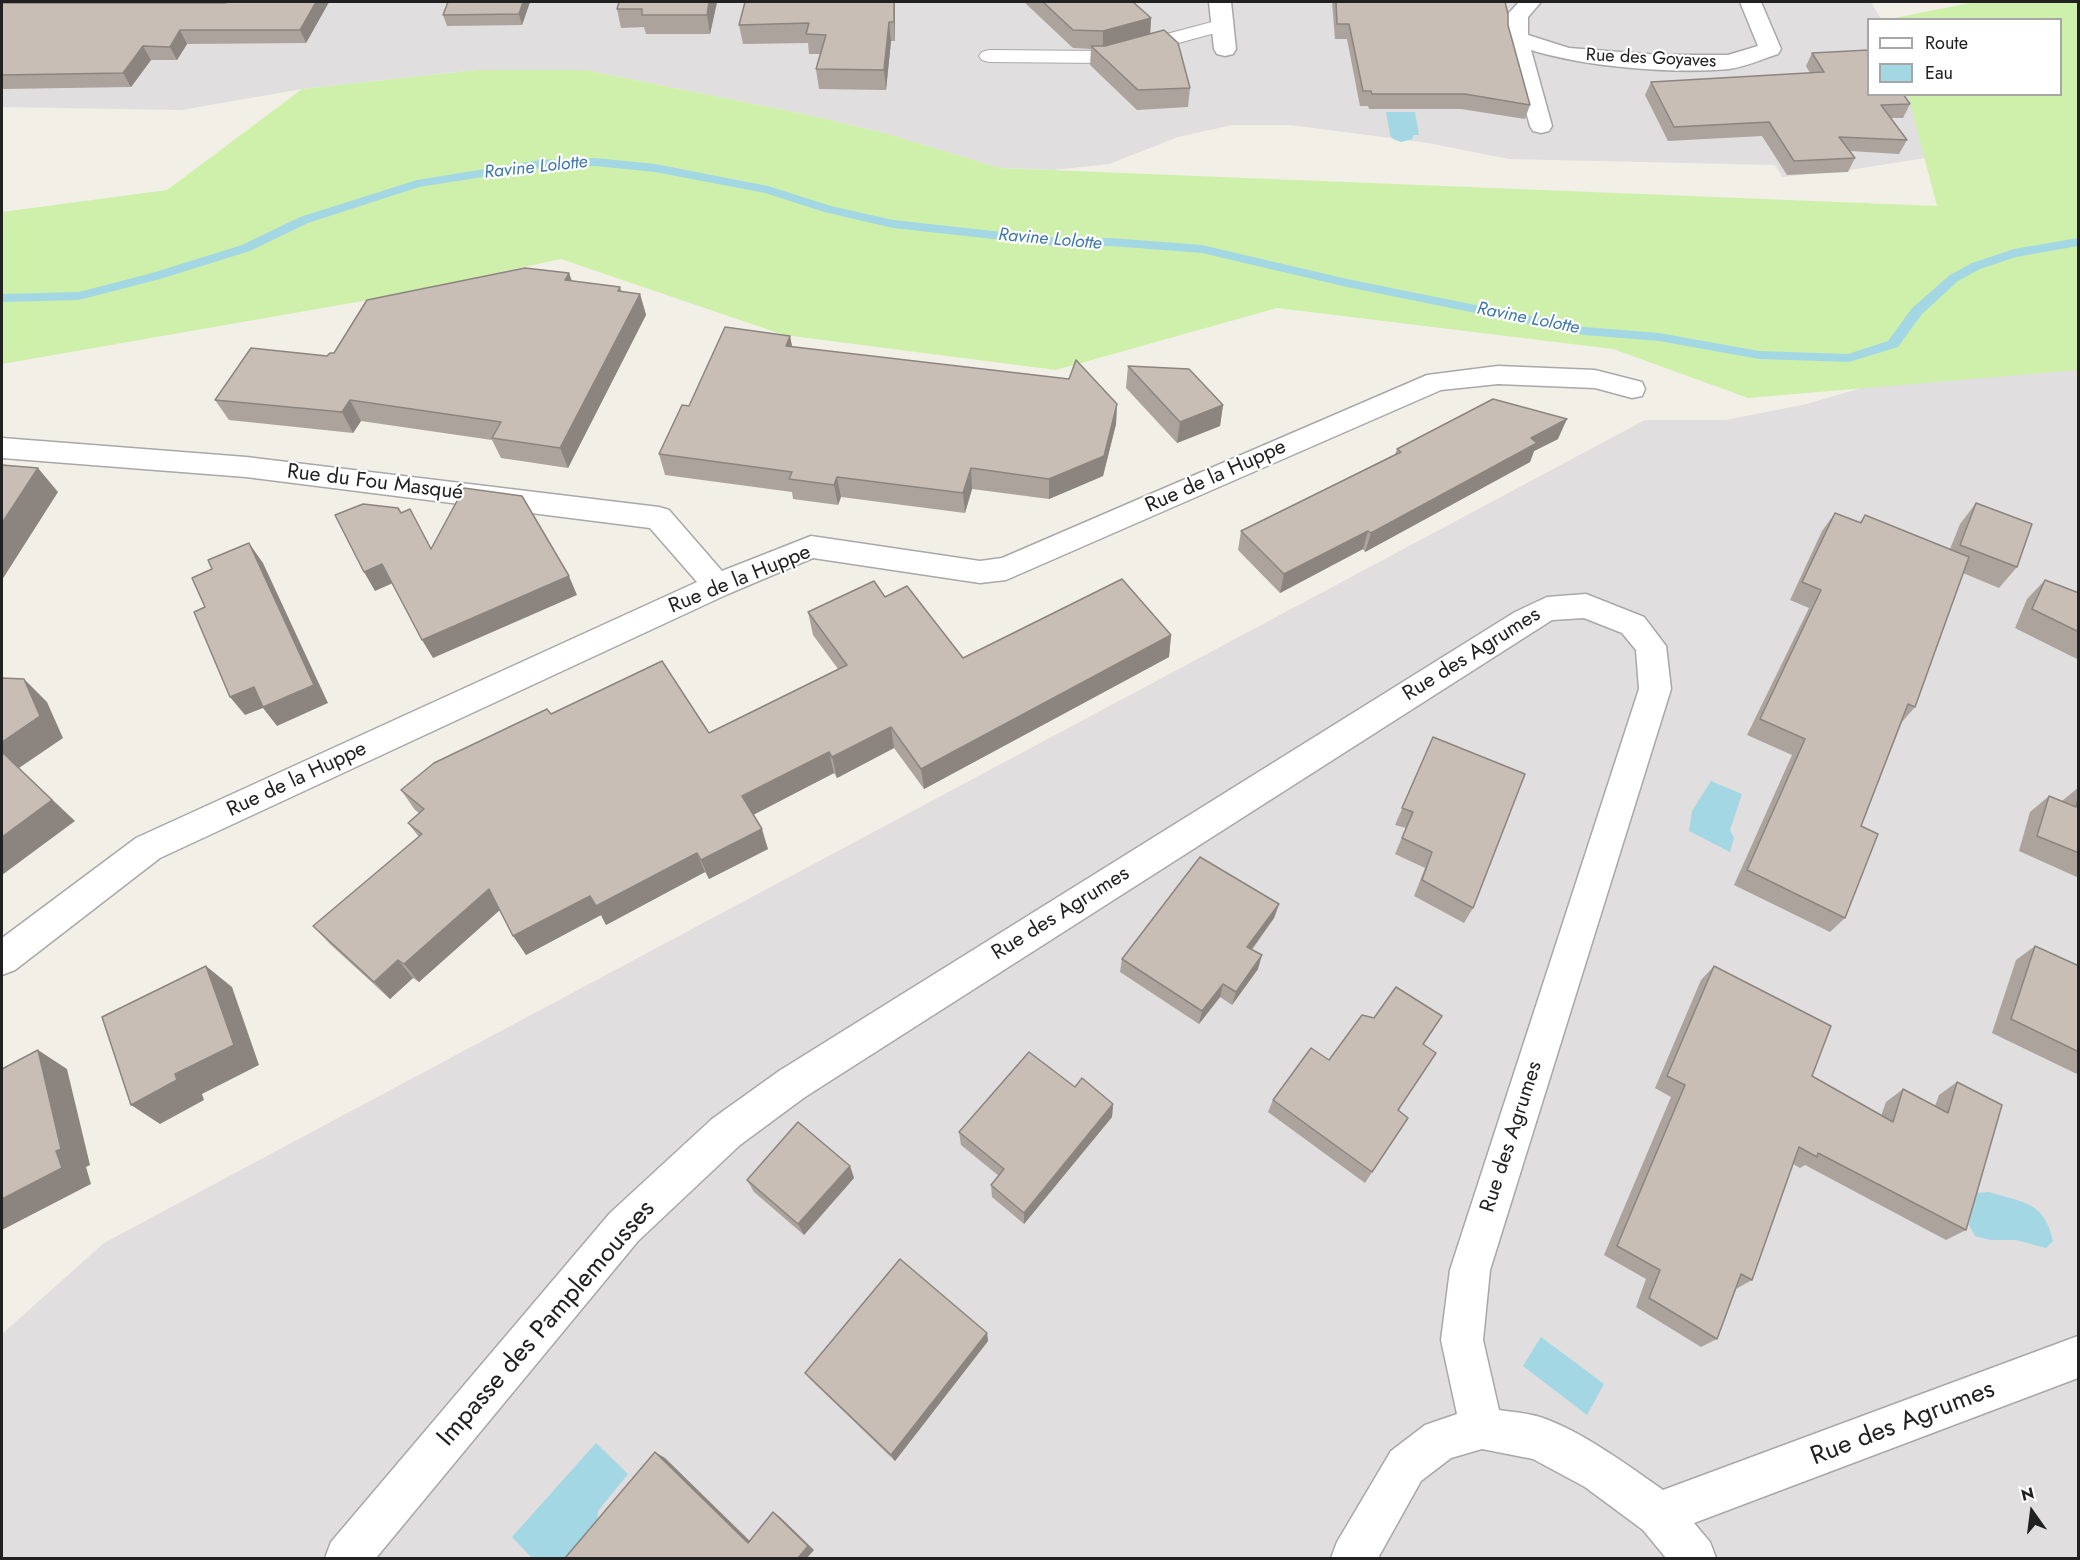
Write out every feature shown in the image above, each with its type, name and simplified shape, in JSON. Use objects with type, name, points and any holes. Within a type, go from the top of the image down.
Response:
[{"type":"street","points":[[1220,2],[1225,49]]},
{"type":"street","points":[[1530,2],[1517,16],[1517,39],[1541,126]]},
{"type":"street","name":"Rue des Goyaves","points":[[1517,39],[1567,54],[1659,62],[1730,62],[1770,49],[1751,2]]},
{"type":"street","name":"Rue de la Huppe","points":[[2,959],[148,848],[717,586],[811,547],[980,572],[1006,569],[1437,381],[1498,375],[1595,379],[1632,389]]},
{"type":"street","name":"Rue du Fou Masqué","points":[[2,448],[246,467],[659,518],[717,586]]},
{"type":"street","name":"Rue des Agrumes","points":[[792,1084],[1526,620],[1547,609],[1586,606],[1633,625],[1651,646],[1655,690],[1470,1270],[1462,1340],[1482,1428]]},
{"type":"street","name":"Impasse des Pamplemousses","points":[[347,1558],[624,1227],[726,1132],[792,1084]]},
{"type":"street","name":"Rue des Agrumes","points":[[1659,1514],[2079,1357]]},
{"type":"street","points":[[1353,1558],[1406,1466],[1440,1440],[1482,1428],[1539,1438],[1600,1472],[1659,1514],[1694,1558]]},
{"type":"lane","points":[[988,56],[1104,57],[1222,25]]},
{"type":"shaded area","points":[[2,2],[1871,2],[1880,18],[1867,18],[1867,96],[1924,96],[1957,153],[1849,170],[1782,177],[1775,165],[1509,159],[1428,143],[1291,125],[1232,125],[1178,137],[1109,164],[1053,170],[1000,168],[884,133],[804,114],[585,70],[477,70],[302,89],[181,110],[2,107]]},
{"type":"shaded area","points":[[2078,328],[2078,1558],[2,1558],[2,1334],[104,1243],[1645,420],[1726,420],[1807,404],[1956,360]]},
{"type":"green space","points":[[1975,2],[2078,2],[2078,370],[1748,398],[1613,349],[1277,308],[1056,370],[784,335],[561,259],[380,298],[2,364],[2,212],[167,190],[302,89],[477,70],[585,70],[804,114],[884,133],[1000,168],[1937,206],[1908,96],[2062,96],[2062,18],[1894,18]]},
{"type":"water","points":[[1386,112],[1415,112],[1419,135],[1413,135],[1413,139],[1401,142],[1393,139],[1390,135]]},
{"type":"water","points":[[1711,781],[1742,794],[1730,830],[1734,838],[1730,852],[1689,831],[1692,811]]},
{"type":"water","points":[[1989,1192],[2022,1202],[2038,1211],[2049,1228],[2053,1241],[2046,1248],[2016,1240],[1991,1240],[1975,1236],[1969,1225],[1975,1193]]},
{"type":"water","points":[[1541,1337],[1604,1384],[1587,1415],[1523,1366]]},
{"type":"water","points":[[596,1443],[628,1474],[598,1511],[597,1526],[566,1558],[532,1558],[512,1537]]},
{"type":"building","points":[[316,2],[300,30],[180,30],[170,47],[143,46],[123,73],[2,75],[2,3]]},
{"type":"building","points":[[448,2],[523,2],[519,14],[443,15]]},
{"type":"building","points":[[619,2],[709,2],[707,15],[642,15],[642,9],[617,9]]},
{"type":"building","points":[[745,2],[894,2],[894,22],[889,22],[884,70],[816,69],[826,35],[806,34],[809,23],[739,25]]},
{"type":"building","points":[[1043,2],[1133,2],[1151,18],[1103,31],[1073,30]]},
{"type":"building","points":[[1336,2],[1505,2],[1508,25],[1530,105],[1465,94],[1372,94],[1371,91],[1363,91],[1349,24],[1337,24]]},
{"type":"building","points":[[1164,30],[1178,43],[1190,88],[1138,90],[1091,46],[1105,46]]},
{"type":"building","points":[[1867,50],[1867,96],[1904,96],[1910,104],[1881,105],[1907,140],[1839,137],[1855,158],[1794,161],[1769,122],[1674,127],[1651,82],[1824,72],[1812,53]]},
{"type":"building","points":[[525,268],[569,273],[565,280],[620,287],[618,291],[640,294],[560,448],[492,438],[501,422],[350,400],[342,412],[215,400],[251,348],[327,356],[334,353],[367,300]]},
{"type":"building","points":[[725,327],[790,336],[786,346],[1069,379],[1076,360],[1117,404],[1104,456],[1049,479],[971,468],[963,493],[837,477],[834,485],[789,479],[792,472],[659,454],[682,405],[689,406]]},
{"type":"building","points":[[1128,366],[1189,369],[1223,405],[1180,422]]},
{"type":"building","points":[[1493,399],[1567,419],[1531,438],[1537,443],[1371,533],[1368,531],[1284,574],[1241,531],[1401,452],[1397,449]]},
{"type":"building","points":[[2,465],[38,468],[2,523]]},
{"type":"building","points":[[464,488],[522,496],[569,576],[422,640],[382,564],[364,572],[335,515],[363,504],[398,508],[401,513],[410,509],[431,549]]},
{"type":"building","points":[[1976,503],[2032,524],[2017,567],[1960,545]]},
{"type":"building","points":[[1835,513],[1861,523],[1865,515],[1969,557],[1915,707],[1908,704],[1861,826],[1878,834],[1845,918],[1747,870],[1805,739],[1760,719],[1821,590],[1802,582]]},
{"type":"building","points":[[249,543],[314,685],[263,707],[254,687],[230,697],[194,612],[205,607],[192,578],[212,569],[208,560]]},
{"type":"building","points":[[1122,579],[1171,635],[921,769],[891,727],[832,757],[829,752],[742,796],[762,829],[701,860],[697,853],[596,906],[590,896],[513,936],[489,889],[404,964],[398,960],[374,982],[313,926],[422,834],[408,823],[424,809],[401,790],[434,763],[547,709],[551,714],[662,661],[709,733],[847,665],[808,612],[874,581],[885,597],[907,586],[963,658]]},
{"type":"building","points":[[2045,580],[2079,593],[2079,632],[2032,609]]},
{"type":"building","points":[[2,678],[24,679],[40,716],[2,742]]},
{"type":"building","points":[[1433,737],[1525,774],[1473,908],[1422,880],[1432,852],[1402,838],[1413,812],[1402,808]]},
{"type":"building","points":[[2,752],[52,800],[2,837]]},
{"type":"building","points":[[2079,795],[2079,853],[2037,836],[2049,796],[2076,807]]},
{"type":"building","points":[[1200,857],[1279,904],[1247,947],[1262,955],[1236,992],[1223,984],[1202,1011],[1122,959]]},
{"type":"building","points":[[2035,946],[2079,966],[2079,1052],[2011,1019]]},
{"type":"building","points":[[206,966],[234,1045],[175,1074],[177,1080],[131,1105],[102,1017]]},
{"type":"building","points":[[1714,966],[1831,1026],[1812,1076],[1893,1122],[1903,1089],[1948,1113],[1957,1082],[2002,1105],[1966,1230],[1818,1153],[1817,1157],[1799,1147],[1752,1280],[1741,1274],[1717,1339],[1649,1298],[1660,1270],[1617,1246],[1685,1085],[1667,1076]]},
{"type":"building","points":[[1396,987],[1442,1016],[1423,1044],[1436,1053],[1398,1110],[1408,1118],[1372,1172],[1273,1100],[1311,1048],[1329,1060],[1362,1015],[1374,1018]]},
{"type":"building","points":[[38,1050],[61,1149],[56,1151],[62,1168],[2,1199],[2,1069]]},
{"type":"building","points":[[1029,1052],[1075,1087],[1082,1078],[1113,1104],[1024,1213],[991,1185],[1004,1169],[959,1132]]},
{"type":"building","points":[[798,1122],[850,1166],[798,1224],[747,1180]]},
{"type":"building","points":[[900,1259],[987,1333],[891,1455],[805,1373]]},
{"type":"building","points":[[655,1452],[748,1543],[773,1512],[808,1546],[798,1558],[565,1558]]},
{"type":"waterway","name":"Ravine Lolotte","points":[[2,298],[79,296],[156,276],[246,248],[304,220],[417,184],[540,164],[595,162],[655,168],[768,190],[828,209],[893,224],[1066,243],[1111,242],[1202,249],[1347,283],[1584,331],[1659,337],[1759,355],[1849,358],[1893,344],[1917,311],[1954,278],[1976,266],[2014,253],[2078,242]]}]
